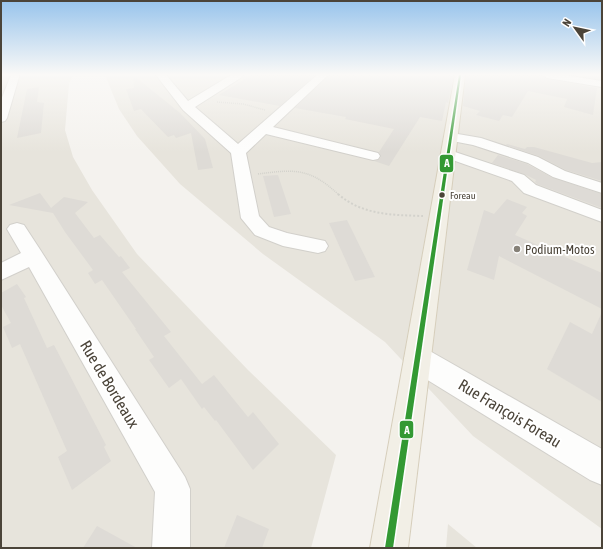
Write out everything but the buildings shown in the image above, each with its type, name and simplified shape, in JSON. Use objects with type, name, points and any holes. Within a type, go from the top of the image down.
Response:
[{"type":"main road","points":[[390,548],[457,101]]},
{"type":"street","points":[[1,117],[8,101]]},
{"type":"street","points":[[182,101],[187,107],[238,152],[250,218],[262,231],[283,239],[318,246]]},
{"type":"street","points":[[187,107],[197,101]]},
{"type":"street","points":[[238,152],[295,101]]},
{"type":"street","points":[[262,129],[373,156]]},
{"type":"street","points":[[452,137],[476,142],[533,160],[559,174],[602,188]]},
{"type":"street","points":[[482,165],[497,148]]},
{"type":"street","points":[[449,154],[518,178],[530,189],[602,216]]},
{"type":"street","name":"Rue de Bordeaux","points":[[17,229],[173,489],[171,548]]},
{"type":"street","points":[[1,272],[34,256]]},
{"type":"street","name":"Rue François Foreau","points":[[418,359],[602,468]]},
{"type":"path","points":[[210,101],[231,104],[243,104],[282,112]]},
{"type":"path","points":[[242,176],[286,171],[312,174],[324,181],[351,204],[366,210],[392,215],[439,216]]},
{"type":"shaded area","points":[[1,101],[68,101],[65,130],[73,157],[92,190],[137,254],[248,370],[336,455],[311,548],[1,548]]},
{"type":"shaded area","points":[[116,101],[602,101],[602,529],[473,436],[385,342],[263,254],[180,184],[137,136],[119,109]]},
{"type":"shaded area","points":[[448,524],[477,548],[446,548]]},
{"type":"transit line","name":"A","points":[[389,548],[456,101]]},
{"type":"place","name":"Foreau","points":[[442,195]]},
{"type":"place","name":"Podium-Motos","points":[[517,249]]}]
